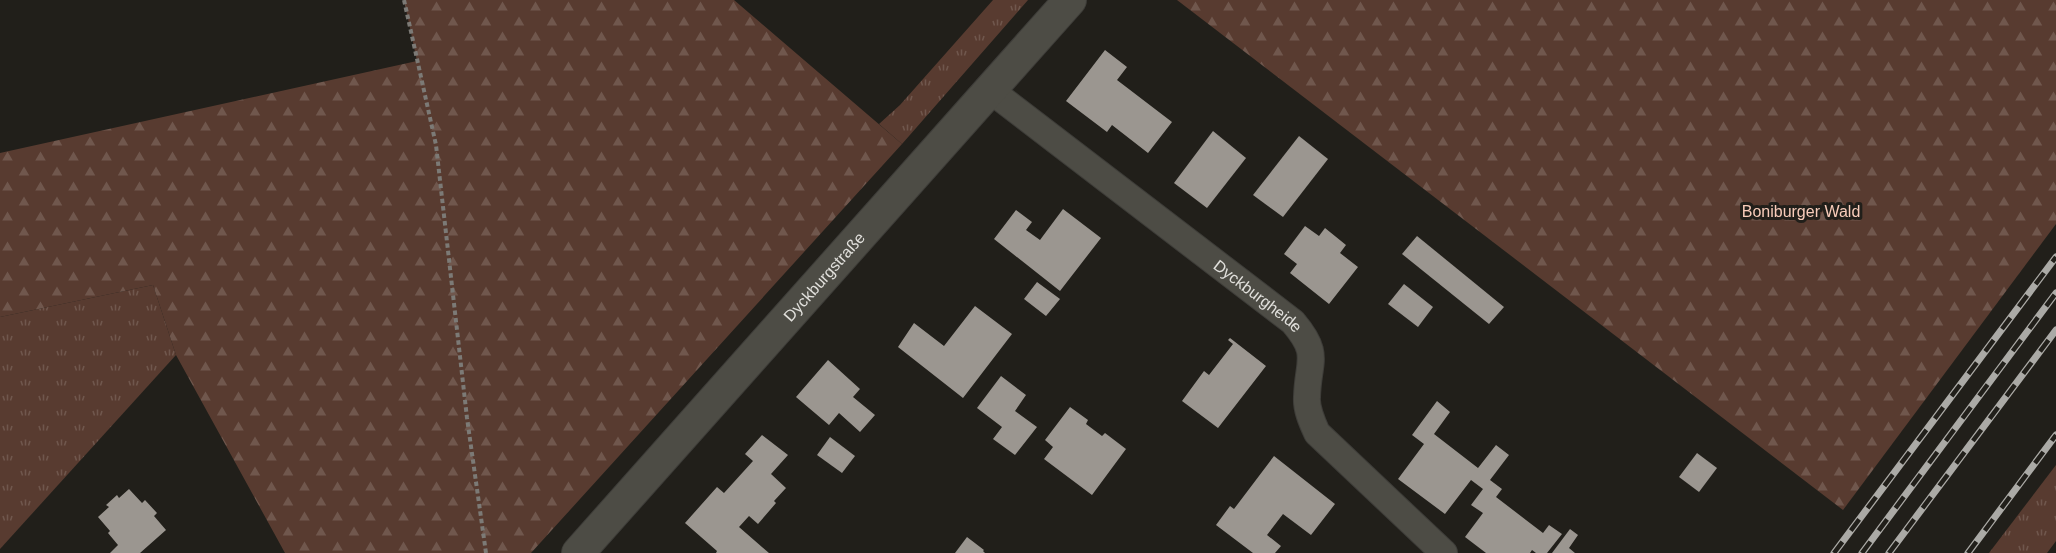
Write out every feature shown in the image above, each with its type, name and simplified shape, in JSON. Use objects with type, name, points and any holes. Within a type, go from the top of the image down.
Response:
[{"type":"street","name":"Dyckburgstraße","points":[[578,553],[1070,0]]},
{"type":"street","name":"Dyckburgheide","points":[[990,90],[1293,322],[1303,334],[1310,348],[1312,360],[1307,398],[1308,409],[1317,433],[1444,553]]},
{"type":"path","points":[[404,0],[436,145],[467,418],[486,553]]},
{"type":"green space","points":[[404,0],[734,0],[902,144],[531,553],[285,553],[176,355],[153,285],[0,317],[0,153],[417,61]]},
{"type":"green space","points":[[993,0],[1028,0],[902,144],[879,124],[900,105]]},
{"type":"green space","name":"Boniburger Wald","points":[[1177,0],[2056,0],[2056,224],[1843,510]]},
{"type":"green space","points":[[153,285],[176,355],[0,549],[0,317]]},
{"type":"green space","points":[[2056,465],[2056,541],[2047,553],[1989,553]]},
{"type":"building","points":[[1105,50],[1127,67],[1117,80],[1172,122],[1148,153],[1112,125],[1107,132],[1066,101]]},
{"type":"building","points":[[1213,131],[1246,158],[1207,208],[1174,183]]},
{"type":"building","points":[[1299,136],[1328,159],[1283,217],[1253,195]]},
{"type":"building","points":[[1063,209],[1101,238],[1060,291],[994,239],[1016,210],[1032,222],[1026,230],[1040,240]]},
{"type":"building","points":[[1305,226],[1319,236],[1325,228],[1346,245],[1340,253],[1358,267],[1329,304],[1290,273],[1297,264],[1284,254]]},
{"type":"building","points":[[1417,236],[1504,307],[1489,324],[1402,254]]},
{"type":"building","points":[[1037,282],[1060,299],[1046,316],[1024,299]]},
{"type":"building","points":[[1404,284],[1433,307],[1418,327],[1388,304]]},
{"type":"building","points":[[975,306],[1012,334],[963,398],[898,347],[914,323],[944,346]]},
{"type":"building","points":[[1230,338],[1266,366],[1218,428],[1182,401],[1204,371],[1209,375],[1233,344],[1228,340]]},
{"type":"building","points":[[828,360],[860,389],[853,397],[875,415],[860,432],[839,413],[829,425],[796,397]]},
{"type":"building","points":[[1001,376],[1026,395],[1015,411],[1037,427],[1015,455],[993,439],[1002,427],[977,408]]},
{"type":"building","points":[[1437,401],[1450,412],[1434,434],[1478,468],[1496,445],[1509,455],[1490,480],[1502,489],[1496,497],[1543,533],[1549,525],[1562,534],[1547,553],[1536,553],[1532,550],[1530,553],[1486,553],[1465,537],[1483,513],[1471,505],[1483,489],[1471,480],[1445,514],[1398,479],[1424,444],[1412,435]]},
{"type":"building","points":[[1070,407],[1088,420],[1086,424],[1102,436],[1105,433],[1126,449],[1092,495],[1044,459],[1053,447],[1045,440]]},
{"type":"building","points":[[762,435],[788,455],[771,474],[786,488],[758,524],[749,516],[739,527],[769,553],[716,553],[717,551],[685,523],[717,487],[724,493],[753,461],[745,454]]},
{"type":"building","points":[[830,437],[855,456],[842,473],[817,455]]},
{"type":"building","points":[[1697,453],[1717,468],[1699,492],[1679,477]]},
{"type":"building","points":[[1274,456],[1335,504],[1311,535],[1283,514],[1267,535],[1281,546],[1275,553],[1253,553],[1216,525],[1230,506],[1234,509]]},
{"type":"building","points":[[129,489],[142,503],[145,500],[157,513],[154,516],[166,530],[140,553],[110,553],[118,545],[98,517],[117,495],[119,498]]},
{"type":"building","points":[[1570,529],[1578,535],[1569,548],[1575,553],[1552,553]]},
{"type":"building","points":[[967,537],[984,550],[985,553],[955,553]]},
{"type":"railway","points":[[1834,553],[2056,257]]},
{"type":"railway","points":[[1862,553],[2056,293]]},
{"type":"railway","points":[[1889,553],[2056,330]]},
{"type":"railway","points":[[1968,553],[2056,435]]}]
